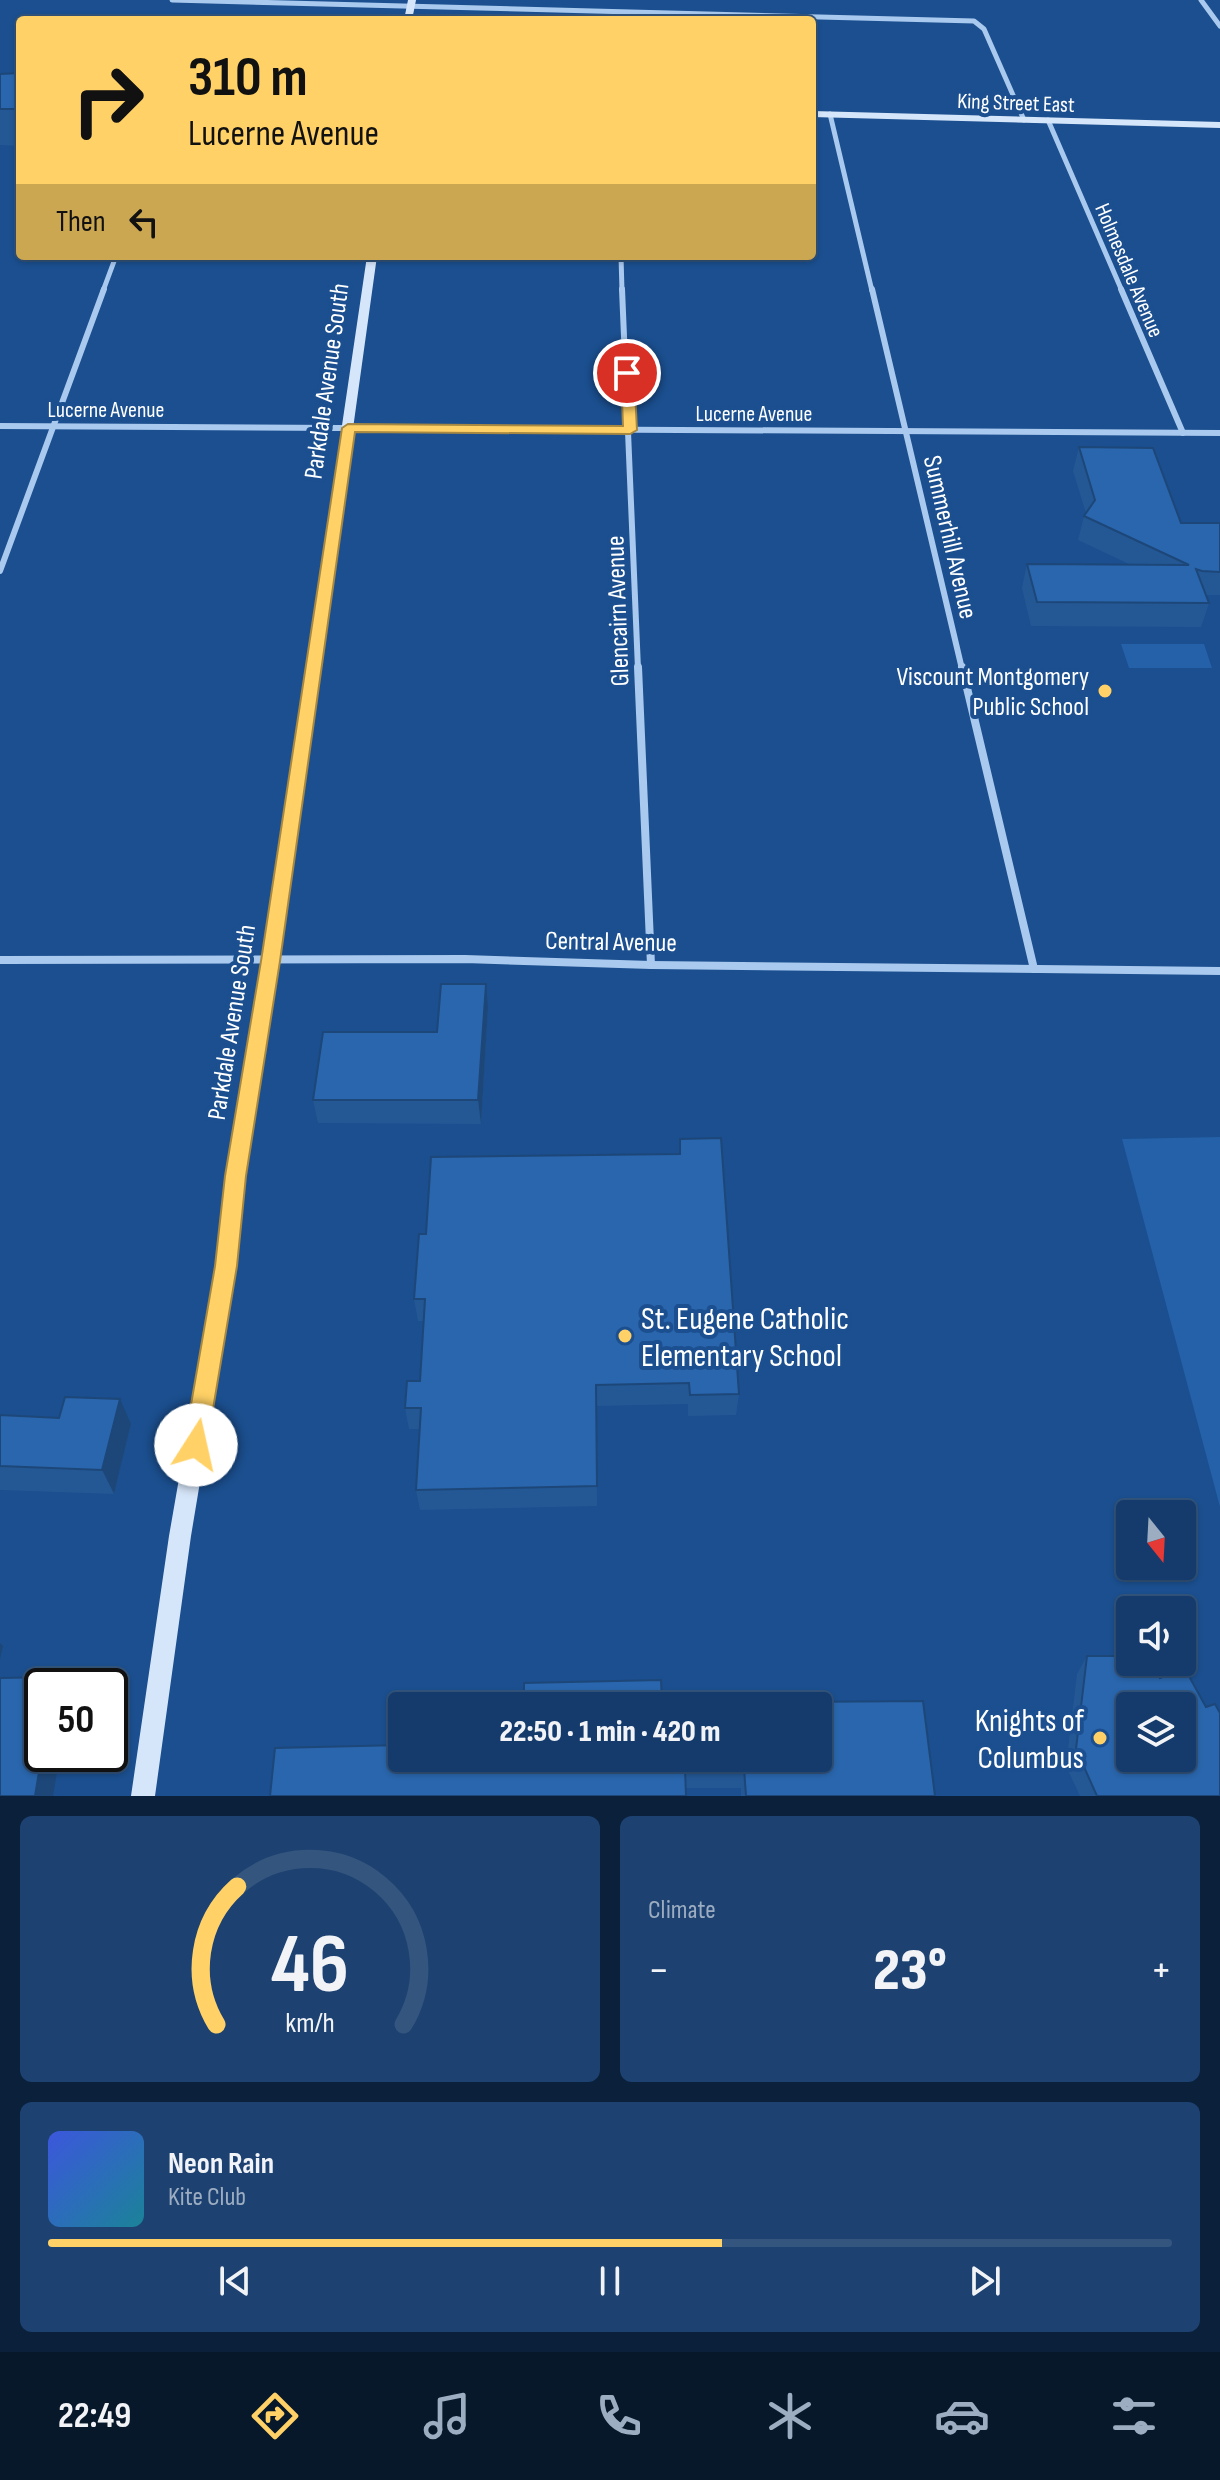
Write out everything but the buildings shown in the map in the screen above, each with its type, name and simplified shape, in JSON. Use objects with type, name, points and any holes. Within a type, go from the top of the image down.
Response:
[{"type":"main road","name":"King Street East","points":[[816,114],[1220,125]]},
{"type":"main road","name":"Parkdale Avenue South","points":[[143,1796],[271,961],[371,260]]},
{"type":"street","points":[[172,0],[411,3],[974,21],[984,29],[1024,120]]},
{"type":"street","points":[[1201,0],[1220,26]]},
{"type":"street","points":[[1211,13],[1220,12]]},
{"type":"street","name":"Summerhill Avenue","points":[[830,114],[1034,969]]},
{"type":"street","name":"Holmesdale Avenue","points":[[1048,120],[1183,433]]},
{"type":"street","points":[[0,571],[115,260]]},
{"type":"street","name":"Glencairn Avenue","points":[[621,260],[651,965]]},
{"type":"street","name":"Lucerne Avenue","points":[[0,426],[1220,433]]},
{"type":"street","name":"Central Avenue","points":[[0,960],[465,959],[651,965],[1220,971]]},
{"type":"shaded area","points":[[1121,644],[1204,644],[1212,668],[1129,668]]},
{"type":"shaded area","points":[[1220,1137],[1220,1507],[1122,1139]]},
{"type":"place","name":"Viscount Montgomery Public School","points":[[1105,691]]},
{"type":"place","name":"St. Eugene Catholic Elementary School","points":[[625,1336]]},
{"type":"place","name":"Knights of Columbus","points":[[1100,1738]]},
{"type":"route","points":[[196,1445],[226,1266],[236,1176],[271,961],[348,428],[630,430],[627,373]]}]
